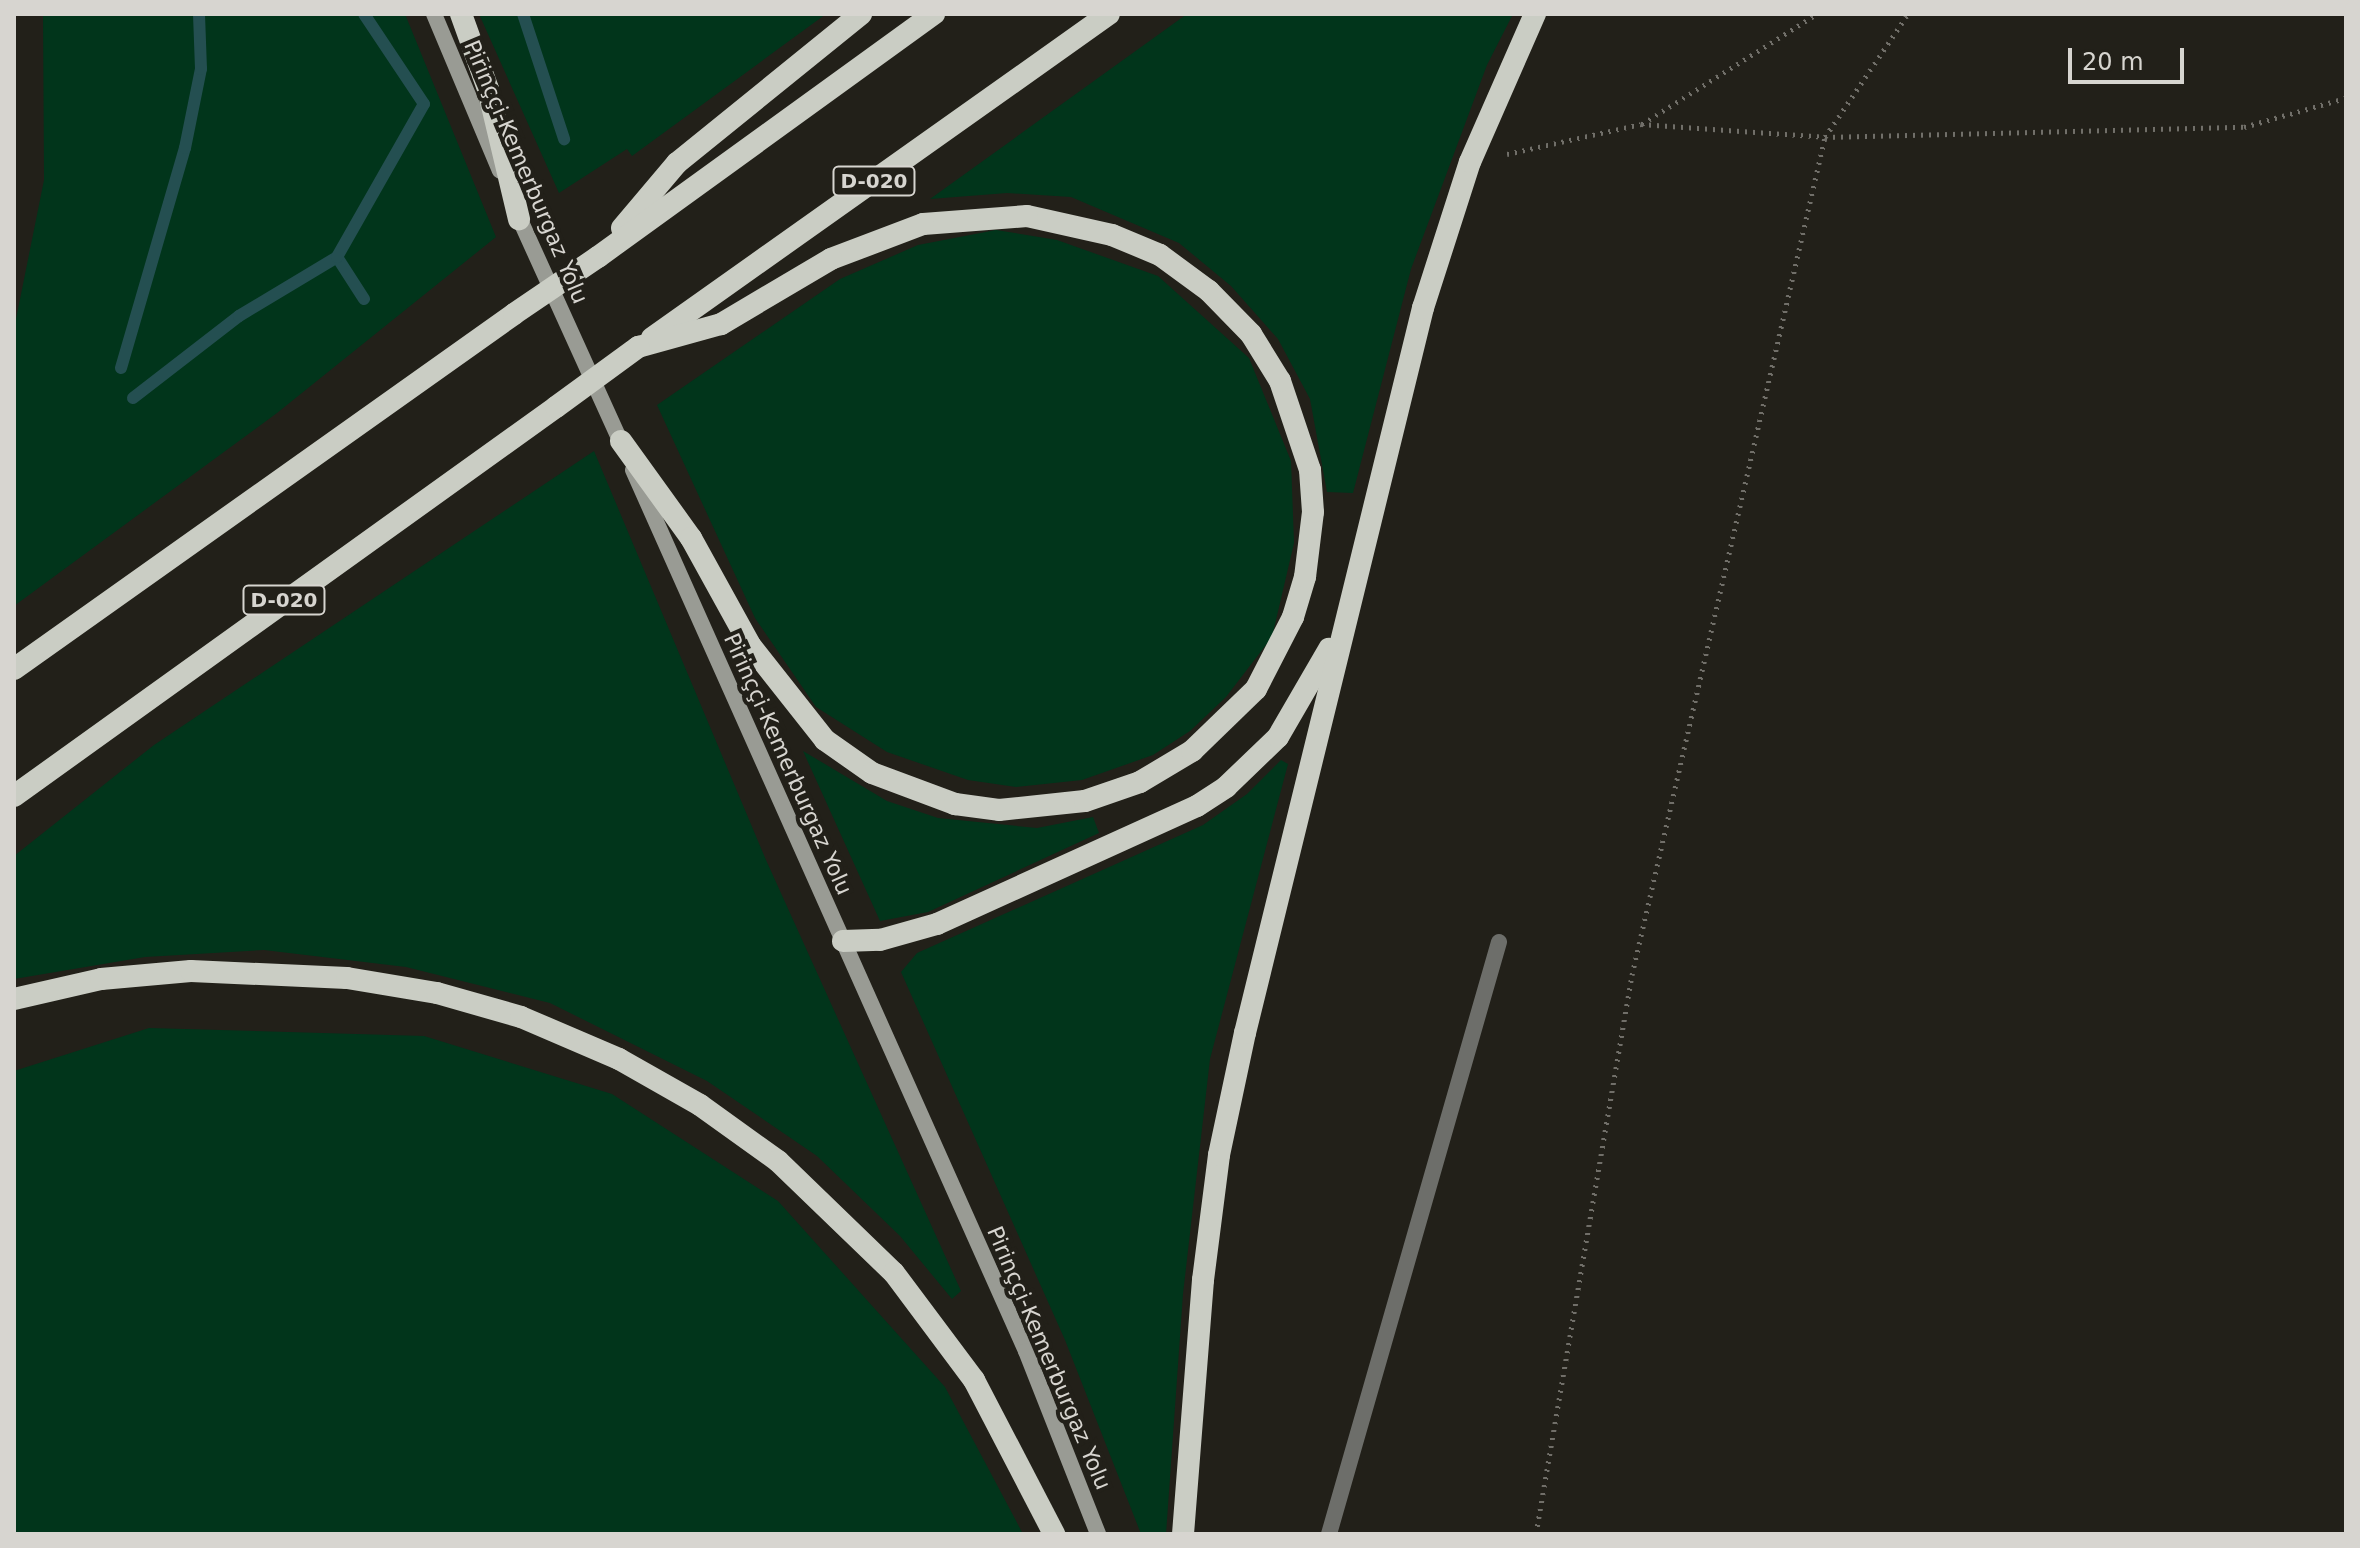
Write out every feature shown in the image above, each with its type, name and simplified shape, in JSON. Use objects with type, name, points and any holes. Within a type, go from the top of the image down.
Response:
[{"type":"highway","points":[[461,14],[488,89],[519,219]]},
{"type":"highway","points":[[598,257],[677,163],[861,14]]},
{"type":"highway","points":[[14,669],[598,257],[934,14]]},
{"type":"highway","name":"D-020","points":[[14,796],[638,347],[1109,14]]},
{"type":"highway","points":[[1183,1534],[1197,1343],[1219,1155],[1423,308],[1470,162],[1535,14]]},
{"type":"highway","points":[[621,441],[691,538],[750,645],[825,740],[872,773],[955,804],[1014,810],[1085,801],[1140,782],[1192,751],[1256,689],[1278,652],[1305,577],[1313,512],[1310,470],[1280,381],[1251,334],[1209,291],[1160,255],[1112,235],[1027,216],[923,224],[831,259],[721,324],[638,347]]},
{"type":"highway","points":[[843,941],[880,940],[937,924],[1094,856],[1226,787],[1278,737],[1306,696],[1354,585]]},
{"type":"highway","points":[[14,999],[101,979],[191,971],[347,978],[437,993],[521,1017],[619,1059],[700,1105],[778,1161],[894,1273],[974,1380],[1054,1534]]},
{"type":"main road","name":"Pirinççi-Kemerburgaz Yolu","points":[[434,14],[519,219],[1026,1351],[1098,1534]]},
{"type":"lane","points":[[1329,1534],[1499,942]]},
{"type":"path","points":[[1641,124],[1817,14]]},
{"type":"path","points":[[1536,1534],[1632,975],[1825,137],[1908,14]]},
{"type":"path","points":[[1470,162],[1641,124],[1825,137],[2244,127],[2346,98]]},
{"type":"green space","points":[[43,14],[405,14],[496,237],[277,413],[14,606],[14,329],[44,180]]},
{"type":"green space","points":[[479,14],[826,14],[632,156],[627,149],[559,193]]},
{"type":"green space","points":[[1187,14],[1513,14],[1487,65],[1411,269],[1353,493],[1327,492],[1310,399],[1278,339],[1231,286],[1179,243],[1071,197],[1007,193],[930,199]]},
{"type":"green space","points":[[996,230],[1057,240],[1158,276],[1249,358],[1291,461],[1294,543],[1272,637],[1226,697],[1190,731],[1153,755],[1082,780],[1016,787],[968,780],[887,752],[816,707],[755,618],[657,405],[840,279],[918,245]]},
{"type":"green space","points":[[594,451],[766,860],[961,1291],[952,1299],[900,1236],[817,1156],[707,1081],[550,1003],[406,967],[264,950],[145,957],[14,979],[14,856],[154,745]]},
{"type":"green space","points":[[803,751],[887,801],[938,818],[1037,828],[1093,817],[1099,833],[928,912],[880,921]]},
{"type":"green space","points":[[1281,760],[1288,764],[1210,1059],[1183,1294],[1166,1534],[1141,1534],[1065,1340],[901,972],[917,953],[1203,825],[1247,794]]},
{"type":"green space","points":[[149,1028],[424,1036],[612,1094],[778,1201],[945,1387],[1023,1534],[14,1534],[14,1071]]},
{"type":"waterway","points":[[121,368],[185,148],[201,69],[199,14]]},
{"type":"waterway","points":[[133,398],[239,316],[337,257],[424,104],[364,14]]},
{"type":"waterway","points":[[523,14],[564,139]]},
{"type":"waterway","points":[[337,257],[364,299]]}]
